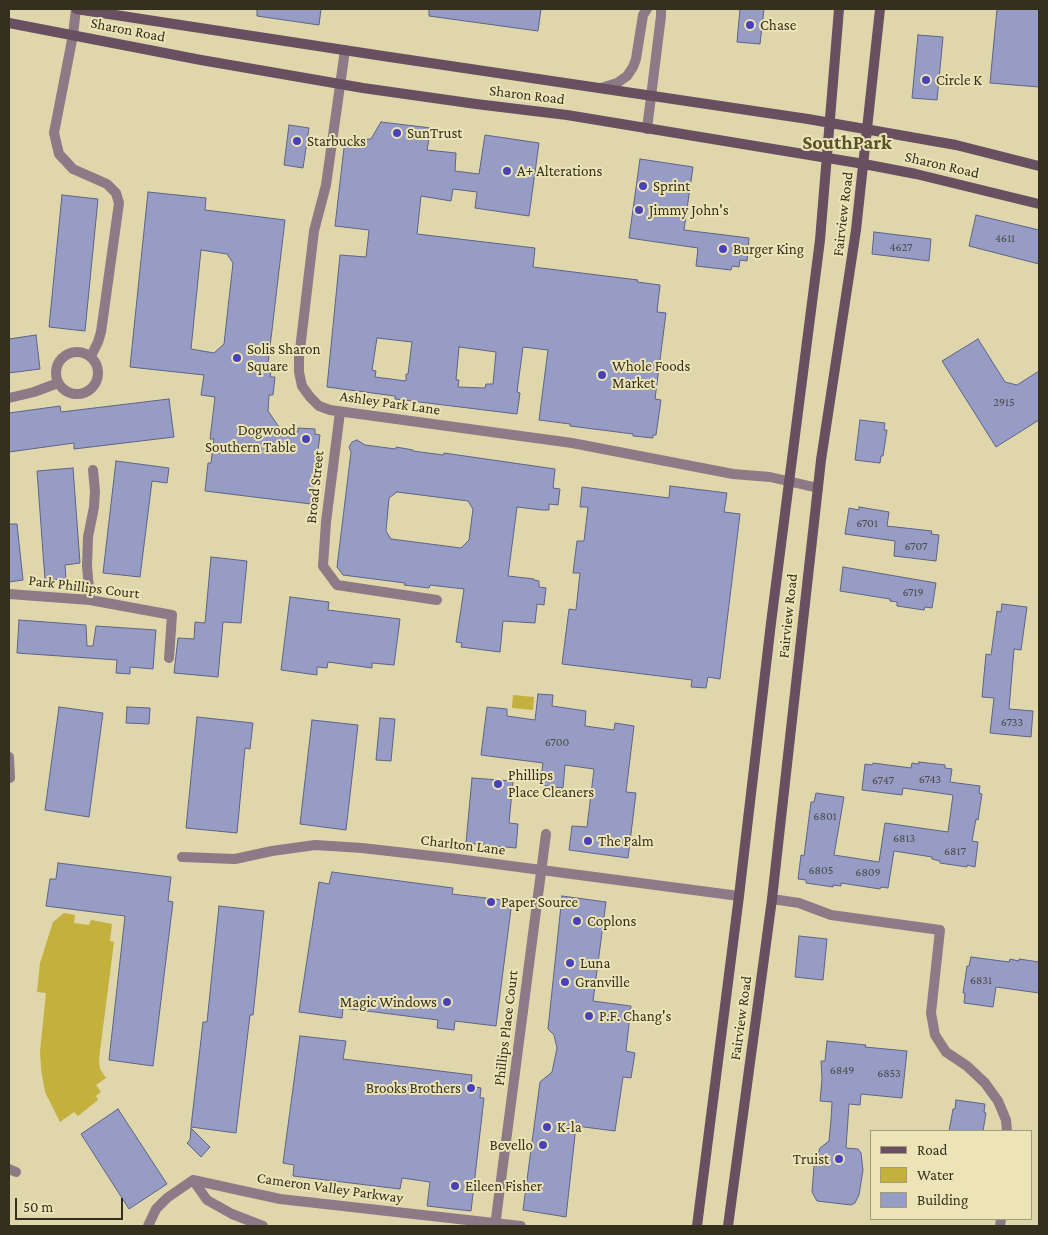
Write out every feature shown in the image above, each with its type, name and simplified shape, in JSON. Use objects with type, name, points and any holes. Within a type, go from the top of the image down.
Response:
[{"type":"main road","name":"Sharon Road","points":[[76,9],[868,129],[973,149],[1039,166]]},
{"type":"main road","name":"Fairview Road","points":[[697,1226],[820,240],[839,9]]},
{"type":"main road","name":"Fairview Road","points":[[728,1226],[772,898],[820,460],[853,257],[880,9]]},
{"type":"main road","name":"Sharon Road","points":[[9,23],[201,60],[340,83],[567,116],[864,164],[916,174],[1039,204]]},
{"type":"street","points":[[76,9],[73,35],[54,132],[59,154],[73,169],[107,184],[116,193],[119,203],[101,332],[91,356]]},
{"type":"street","points":[[601,88],[617,83],[627,76],[633,68],[643,15],[647,9]]},
{"type":"street","points":[[646,129],[661,9]]},
{"type":"street","name":"Ashley Park Lane","points":[[345,50],[326,185],[314,231],[298,358],[302,386],[319,406],[340,412],[572,443],[721,472],[770,478],[818,488]]},
{"type":"street","points":[[75,351],[84,352],[91,356],[99,371],[98,380],[94,387],[87,392],[79,394],[71,394],[63,390],[58,383],[56,375],[57,366],[61,359],[75,351]]},
{"type":"street","points":[[9,398],[34,392],[58,383]]},
{"type":"street","name":"Broad Street","points":[[340,412],[327,513],[323,566],[338,585],[437,600]]},
{"type":"street","points":[[90,600],[87,566],[88,536],[95,499],[93,470]]},
{"type":"street","name":"Park Phillips Court","points":[[9,594],[90,600],[172,615],[169,658]]},
{"type":"street","points":[[9,756],[10,778]]},
{"type":"street","name":"Phillips Place Court","points":[[495,1225],[546,834]]},
{"type":"street","name":"Charlton Lane","points":[[182,856],[235,859],[272,851],[315,845],[368,849],[739,896]]},
{"type":"street","points":[[772,898],[799,903],[831,915],[940,930],[931,1013],[935,1035],[946,1052],[967,1066],[985,1083],[998,1101],[1006,1120],[1007,1130]]},
{"type":"street","points":[[148,1226],[156,1209],[167,1198],[193,1180],[207,1200],[232,1214],[262,1226]]},
{"type":"street","name":"Cameron Valley Parkway","points":[[193,1180],[280,1200],[495,1225],[521,1226]]},
{"type":"water","points":[[513,695],[534,697],[533,710],[512,708]]},
{"type":"water","points":[[64,913],[75,915],[74,923],[89,925],[91,920],[112,924],[110,941],[114,942],[99,1059],[100,1069],[106,1078],[96,1085],[101,1092],[96,1096],[98,1100],[78,1116],[74,1112],[60,1122],[45,1092],[40,1051],[46,993],[37,992],[40,963],[53,922]]},
{"type":"building","points":[[257,9],[321,9],[319,25],[257,16]]},
{"type":"building","points":[[429,9],[541,9],[538,31],[429,16]]},
{"type":"building","name":"Chase","points":[[740,9],[764,9],[760,44],[737,42]]},
{"type":"building","points":[[997,9],[1039,9],[1039,87],[990,83]]},
{"type":"building","name":"Circle K","points":[[918,35],[943,37],[937,100],[912,98]]},
{"type":"building","points":[[381,122],[431,128],[427,150],[456,153],[455,171],[479,174],[485,135],[539,143],[529,216],[475,208],[477,192],[453,189],[451,201],[421,196],[417,234],[535,248],[533,267],[638,280],[637,282],[660,285],[657,312],[666,313],[655,399],[661,400],[656,435],[653,435],[653,438],[539,420],[548,350],[523,347],[517,392],[520,393],[517,414],[395,399],[395,396],[327,387],[340,255],[366,257],[369,230],[335,226],[345,139],[371,139]],"holes":[[[377,338],[412,342],[406,381],[375,377],[376,371],[372,370]],[[459,347],[496,352],[493,384],[486,384],[485,388],[458,387],[459,380],[456,380]]]},
{"type":"building","name":"Starbucks","points":[[289,125],[309,128],[303,168],[284,165]]},
{"type":"building","points":[[640,159],[693,167],[684,230],[749,238],[747,261],[740,260],[739,267],[732,266],[731,270],[696,266],[698,248],[629,238]]},
{"type":"building","name":"Solis Sharon Square","points":[[148,192],[206,198],[205,210],[285,220],[267,372],[271,372],[270,377],[275,377],[273,395],[269,395],[268,411],[281,430],[298,432],[298,428],[315,429],[315,434],[320,435],[311,504],[205,491],[208,463],[211,463],[214,439],[210,439],[215,397],[201,395],[204,375],[130,367]],"holes":[[[201,250],[227,254],[233,263],[224,344],[214,353],[191,349]]]},
{"type":"building","points":[[62,195],[98,199],[85,331],[49,327]]},
{"type":"building","points":[[976,215],[1039,230],[1039,264],[969,246]]},
{"type":"building","points":[[874,232],[931,239],[929,261],[872,254]]},
{"type":"building","points":[[36,335],[40,369],[9,373],[9,339]]},
{"type":"building","points":[[978,339],[1005,382],[1017,385],[1039,371],[1039,420],[996,447],[942,361]]},
{"type":"building","points":[[169,399],[174,437],[74,449],[74,443],[9,452],[9,413],[60,406],[61,412]]},
{"type":"building","points":[[860,420],[885,423],[884,430],[887,430],[880,463],[855,460]]},
{"type":"building","points":[[357,440],[365,445],[396,449],[396,447],[443,455],[444,453],[555,469],[553,488],[560,489],[558,505],[549,504],[549,510],[517,507],[508,576],[534,579],[539,581],[539,587],[546,588],[544,605],[537,604],[535,623],[503,621],[500,652],[461,647],[462,643],[456,642],[464,589],[430,585],[429,588],[343,575],[337,567],[351,452],[349,447],[352,442]],"holes":[[[397,492],[468,501],[473,509],[469,540],[461,548],[391,539],[386,531],[389,498]]]},
{"type":"building","points":[[116,461],[169,468],[167,483],[152,481],[140,577],[103,573]]},
{"type":"building","points":[[73,468],[80,563],[65,565],[66,579],[45,580],[37,471]]},
{"type":"building","points":[[670,486],[727,493],[724,512],[740,514],[720,679],[708,677],[706,688],[691,687],[692,680],[562,664],[569,609],[576,610],[580,573],[573,573],[577,541],[584,541],[588,507],[580,507],[582,487],[669,498]]},
{"type":"building","points":[[859,507],[889,512],[887,526],[932,531],[931,534],[939,535],[936,561],[894,556],[895,541],[845,534],[849,508],[859,510]]},
{"type":"building","points":[[9,524],[17,524],[23,580],[9,582]]},
{"type":"building","points":[[211,557],[247,561],[241,623],[223,622],[218,677],[174,673],[178,638],[194,639],[195,622],[205,623]]},
{"type":"building","points":[[843,567],[936,583],[932,608],[925,607],[924,610],[897,606],[897,602],[890,601],[890,599],[840,591]]},
{"type":"building","points":[[290,597],[329,602],[328,610],[400,619],[394,665],[372,663],[372,668],[328,662],[327,668],[317,667],[317,675],[281,670]]},
{"type":"building","points":[[1002,604],[1027,607],[1021,650],[1014,649],[1009,709],[1033,711],[1031,737],[990,733],[994,698],[982,697],[986,654],[991,655],[997,611],[1001,612]]},
{"type":"building","points":[[19,620],[86,625],[87,646],[93,646],[96,626],[156,630],[153,669],[130,667],[130,674],[116,673],[117,660],[17,653]]},
{"type":"building","points":[[538,694],[553,695],[552,706],[586,711],[585,726],[614,730],[615,723],[634,726],[626,792],[636,793],[628,858],[569,850],[572,826],[587,827],[594,769],[565,765],[563,788],[540,785],[543,763],[481,755],[487,707],[507,709],[507,716],[535,720]]},
{"type":"building","points":[[59,707],[103,713],[89,817],[45,810]]},
{"type":"building","points":[[127,707],[150,708],[149,724],[126,723]]},
{"type":"building","points":[[197,717],[253,723],[250,749],[245,748],[237,833],[186,828]]},
{"type":"building","points":[[380,718],[395,719],[391,761],[376,760]]},
{"type":"building","points":[[312,720],[358,725],[346,830],[300,824]]},
{"type":"building","points":[[919,762],[945,765],[945,768],[952,769],[950,782],[980,786],[979,793],[982,794],[972,841],[978,842],[975,867],[940,863],[940,861],[932,859],[932,857],[894,851],[888,888],[881,887],[880,889],[841,883],[841,886],[833,885],[833,887],[806,883],[806,880],[798,879],[801,855],[804,856],[811,802],[814,802],[816,793],[844,797],[834,855],[879,862],[885,823],[948,832],[953,795],[903,788],[902,795],[862,790],[865,764],[872,765],[873,763],[911,768],[912,763],[919,764]]},
{"type":"building","points":[[472,778],[513,781],[509,823],[518,824],[516,848],[466,843]]},
{"type":"building","points":[[58,863],[171,877],[168,901],[173,902],[153,1066],[109,1060],[125,916],[46,906],[50,879],[56,879]]},
{"type":"building","points":[[332,872],[453,888],[452,894],[512,901],[496,1026],[455,1021],[454,1030],[437,1028],[438,1020],[343,1008],[342,1018],[299,1012],[319,882],[329,884]]},
{"type":"building","points":[[562,896],[606,902],[593,1001],[631,1006],[626,1051],[635,1053],[631,1078],[623,1077],[615,1131],[576,1126],[566,1217],[523,1210],[540,1082],[552,1072],[557,1048],[554,1035],[548,1029]]},
{"type":"building","points":[[219,906],[264,911],[253,1015],[250,1015],[236,1133],[191,1127],[203,1022],[207,1022]]},
{"type":"building","points":[[799,936],[827,939],[823,980],[795,977]]},
{"type":"building","points":[[971,957],[1009,962],[1010,959],[1019,961],[1019,959],[1039,962],[1039,993],[996,987],[993,1007],[964,1003],[965,993],[963,993],[967,966],[969,966]]},
{"type":"building","points":[[300,1036],[346,1041],[343,1059],[472,1075],[471,1086],[481,1088],[480,1098],[484,1098],[471,1211],[427,1206],[430,1182],[402,1178],[400,1189],[293,1176],[294,1165],[283,1163]]},
{"type":"building","points":[[827,1041],[907,1051],[902,1098],[861,1094],[860,1105],[849,1104],[846,1148],[858,1149],[861,1153],[863,1170],[859,1195],[855,1203],[851,1205],[817,1201],[812,1192],[814,1166],[820,1148],[829,1141],[832,1102],[820,1101],[821,1061],[825,1061]]},
{"type":"building","points":[[956,1100],[985,1104],[984,1112],[986,1113],[983,1130],[949,1130],[953,1109],[955,1109]]},
{"type":"building","points":[[118,1109],[167,1184],[129,1209],[81,1134]]},
{"type":"building","points":[[191,1128],[210,1147],[201,1157],[187,1143],[190,1140]]},
{"type":"place","name":"Chase","points":[[750,25]]},
{"type":"place","name":"Circle K","points":[[926,80]]},
{"type":"place","name":"SunTrust","points":[[397,133]]},
{"type":"place","name":"Starbucks","points":[[297,141]]},
{"type":"place","name":"A+ Alterations","points":[[507,171]]},
{"type":"place","name":"Sprint","points":[[643,186]]},
{"type":"place","name":"Jimmy John's","points":[[639,210]]},
{"type":"place","name":"Burger King","points":[[723,249]]},
{"type":"place","name":"Solis Sharon Square","points":[[237,358]]},
{"type":"place","name":"Whole Foods Market","points":[[602,375]]},
{"type":"place","name":"Dogwood Southern Table","points":[[306,439]]},
{"type":"place","name":"Phillips Place Cleaners","points":[[498,784]]},
{"type":"place","name":"The Palm","points":[[588,841]]},
{"type":"place","name":"Paper Source","points":[[491,902]]},
{"type":"place","name":"Coplons","points":[[577,921]]},
{"type":"place","name":"Luna","points":[[570,963]]},
{"type":"place","name":"Granville","points":[[565,982]]},
{"type":"place","name":"Magic Windows","points":[[447,1002]]},
{"type":"place","name":"P.F. Chang's","points":[[589,1016]]},
{"type":"place","name":"Brooks Brothers","points":[[471,1088]]},
{"type":"place","name":"K-la","points":[[547,1127]]},
{"type":"place","name":"Bevello","points":[[543,1145]]},
{"type":"place","name":"Truist","points":[[839,1159]]},
{"type":"place","name":"Eileen Fisher","points":[[455,1186]]},
{"type":"district","name":"SouthPark","points":[[847,143]]}]
